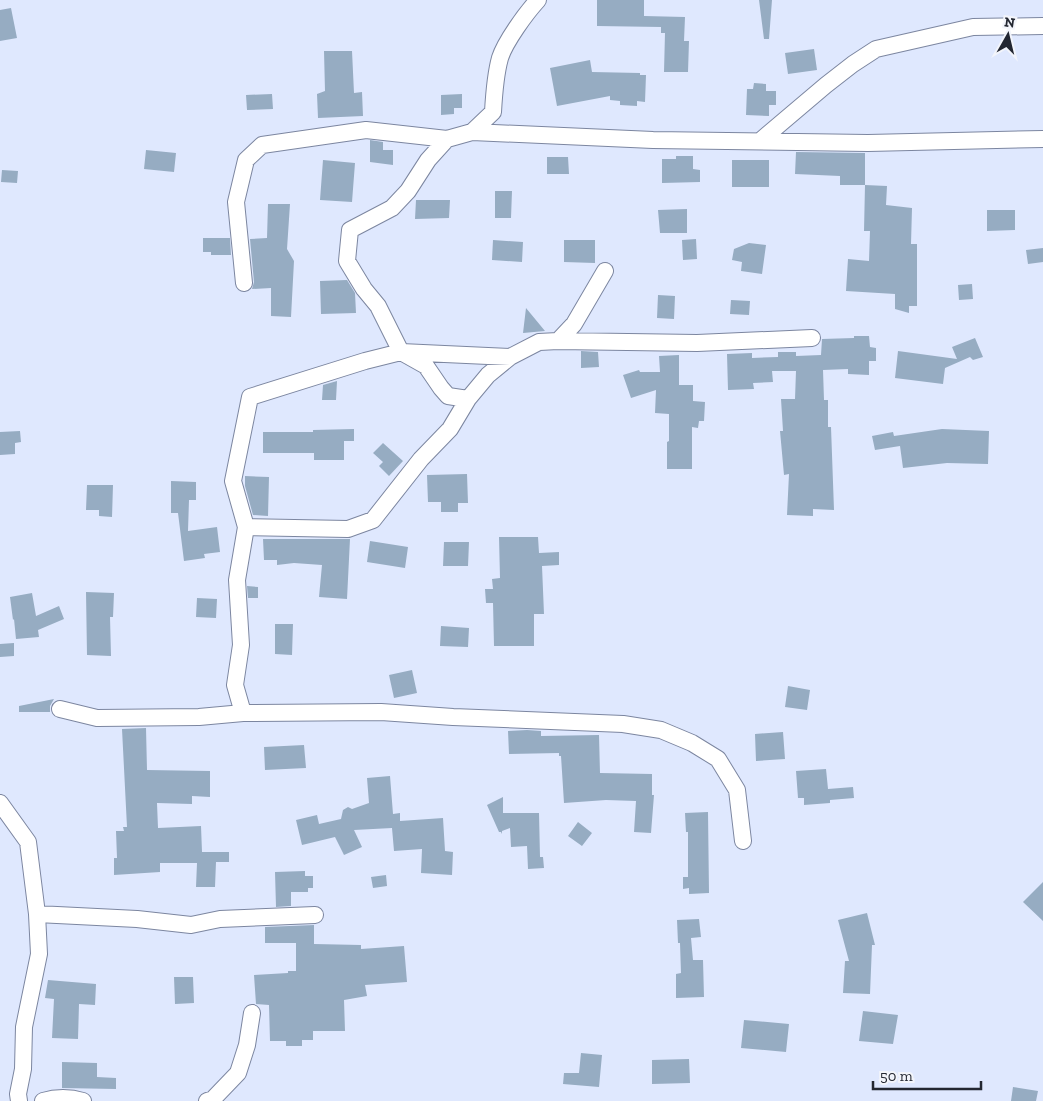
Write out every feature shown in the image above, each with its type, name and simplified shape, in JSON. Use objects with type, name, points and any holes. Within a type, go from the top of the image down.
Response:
[{"type":"street","points":[[472,132],[493,112],[495,86],[501,56],[524,16],[538,0]]},
{"type":"street","points":[[760,141],[826,85],[876,49],[973,27],[1043,26]]},
{"type":"street","points":[[244,283],[236,202],[246,160],[262,145],[366,130],[448,139],[472,132],[653,140],[868,142],[1043,139]]},
{"type":"street","points":[[448,139],[428,160],[408,191],[392,208],[350,230],[347,261],[364,289],[378,306],[401,352],[426,366],[448,396],[468,399]]},
{"type":"street","points":[[558,342],[574,324],[605,271]]},
{"type":"street","points":[[246,527],[348,529],[373,520],[421,459],[450,430],[468,399],[488,375],[510,357],[539,342],[697,342],[812,338]]},
{"type":"street","points":[[243,713],[235,685],[241,645],[237,580],[246,527],[233,481],[250,397],[364,361],[401,352],[510,357]]},
{"type":"street","points":[[60,709],[97,718],[199,717],[243,713],[381,712],[462,718],[624,724],[661,730],[692,743],[718,759],[737,790],[743,841]]},
{"type":"street","points":[[0,803],[28,842],[40,954],[24,1027],[23,1069],[18,1094],[19,1101]]},
{"type":"street","points":[[37,914],[137,919],[191,925],[220,919],[315,915]]},
{"type":"street","points":[[207,1101],[213,1099],[238,1073],[247,1045],[252,1013]]},
{"type":"street","points":[[43,1101],[53,1098],[82,1101]]},
{"type":"building","points":[[597,0],[644,0],[644,16],[685,17],[684,41],[689,41],[688,72],[664,72],[665,33],[661,33],[661,27],[597,26]]},
{"type":"building","points":[[759,0],[772,0],[769,39],[764,39]]},
{"type":"building","points":[[11,8],[17,38],[0,41],[0,10]]},
{"type":"building","points":[[814,49],[817,70],[788,74],[785,53]]},
{"type":"building","points":[[324,51],[352,51],[354,93],[362,92],[363,116],[318,118],[317,94],[325,91]]},
{"type":"building","points":[[590,60],[592,72],[640,73],[640,75],[646,75],[645,102],[637,101],[637,106],[620,105],[620,101],[610,100],[610,96],[557,106],[550,68]]},
{"type":"building","points":[[754,83],[766,84],[766,91],[776,91],[776,105],[769,105],[769,116],[746,115],[747,89],[753,89]]},
{"type":"building","points":[[272,94],[273,109],[247,110],[246,95]]},
{"type":"building","points":[[462,94],[462,108],[454,108],[454,114],[441,115],[441,95]]},
{"type":"building","points":[[370,140],[383,142],[383,150],[393,150],[393,165],[370,162]]},
{"type":"building","points":[[146,150],[176,153],[174,172],[144,169]]},
{"type":"building","points":[[796,152],[865,153],[865,185],[840,185],[840,176],[795,174]]},
{"type":"building","points":[[676,156],[693,156],[693,169],[700,170],[700,182],[662,183],[662,159],[676,159]]},
{"type":"building","points":[[547,157],[568,157],[569,174],[547,174]]},
{"type":"building","points":[[323,160],[355,163],[352,202],[320,200]]},
{"type":"building","points":[[732,160],[769,160],[769,187],[732,187]]},
{"type":"building","points":[[2,170],[18,171],[17,183],[1,182]]},
{"type":"building","points":[[865,185],[887,186],[886,205],[912,208],[911,244],[917,244],[917,306],[909,306],[909,313],[895,309],[895,294],[846,291],[848,259],[869,261],[870,231],[864,231]]},
{"type":"building","points":[[495,191],[512,191],[511,218],[495,218]]},
{"type":"building","points":[[416,200],[450,200],[449,218],[415,219]]},
{"type":"building","points":[[268,204],[290,204],[287,249],[294,261],[291,317],[271,316],[271,288],[252,289],[254,282],[250,239],[267,238]]},
{"type":"building","points":[[687,209],[687,233],[660,233],[658,210]]},
{"type":"building","points":[[987,210],[1015,210],[1015,230],[987,231]]},
{"type":"building","points":[[203,238],[230,238],[231,255],[211,255],[211,252],[203,252]]},
{"type":"building","points":[[696,239],[697,259],[683,260],[682,240]]},
{"type":"building","points":[[493,240],[523,242],[522,262],[492,260]]},
{"type":"building","points":[[564,240],[595,240],[595,263],[564,262]]},
{"type":"building","points":[[749,243],[766,245],[762,274],[741,271],[742,262],[732,260],[734,249]]},
{"type":"building","points":[[1043,248],[1043,262],[1028,264],[1026,250]]},
{"type":"building","points":[[347,280],[355,293],[356,313],[321,314],[320,281]]},
{"type":"building","points":[[972,284],[973,299],[959,300],[958,285]]},
{"type":"building","points":[[658,295],[675,296],[674,319],[657,318]]},
{"type":"building","points":[[731,300],[750,301],[749,315],[730,314]]},
{"type":"building","points":[[526,308],[545,331],[523,333]]},
{"type":"building","points":[[854,336],[869,336],[870,347],[876,348],[876,361],[869,361],[869,375],[848,374],[848,369],[823,370],[824,400],[828,400],[828,427],[831,427],[834,510],[813,509],[813,516],[787,515],[789,474],[784,475],[780,431],[783,431],[781,399],[795,399],[796,371],[772,371],[773,382],[753,383],[754,389],[728,390],[727,354],[752,353],[752,358],[778,357],[778,352],[796,352],[796,356],[821,355],[822,339],[854,338]]},
{"type":"building","points":[[975,338],[983,357],[973,360],[970,357],[945,368],[943,384],[895,378],[898,351],[957,359],[952,347]]},
{"type":"building","points":[[581,351],[598,352],[599,367],[581,368]]},
{"type":"building","points":[[679,355],[679,385],[693,385],[693,401],[705,402],[704,421],[699,421],[698,428],[692,427],[692,469],[667,469],[669,414],[655,413],[656,390],[631,398],[623,375],[639,370],[640,372],[660,372],[659,356]]},
{"type":"building","points":[[337,381],[336,400],[322,400],[323,385]]},
{"type":"building","points":[[354,429],[354,441],[344,441],[344,460],[314,460],[314,453],[263,453],[263,432],[313,432],[313,430]]},
{"type":"building","points":[[942,429],[989,431],[988,464],[947,463],[903,468],[900,446],[875,450],[872,436],[893,432],[894,436]]},
{"type":"building","points":[[20,431],[21,442],[15,443],[15,454],[0,455],[0,432]]},
{"type":"building","points":[[383,443],[403,461],[389,476],[379,466],[383,462],[373,453]]},
{"type":"building","points":[[467,474],[468,503],[458,503],[458,512],[441,512],[441,502],[428,502],[427,475]]},
{"type":"building","points":[[245,476],[269,477],[268,516],[253,515],[245,486]]},
{"type":"building","points":[[171,481],[196,482],[196,500],[189,500],[188,531],[217,527],[220,552],[204,554],[205,558],[184,561],[178,513],[171,513]]},
{"type":"building","points":[[87,485],[113,485],[112,517],[99,516],[99,510],[86,510]]},
{"type":"building","points":[[499,537],[538,537],[539,553],[559,552],[559,565],[542,566],[544,614],[534,614],[534,646],[494,646],[493,603],[486,603],[485,589],[493,589],[492,579],[500,578]]},
{"type":"building","points":[[263,539],[350,539],[347,599],[319,597],[322,565],[294,563],[277,565],[277,560],[264,560]]},
{"type":"building","points":[[370,541],[408,547],[405,568],[367,562]]},
{"type":"building","points":[[444,542],[469,542],[468,566],[443,566]]},
{"type":"building","points":[[247,586],[258,587],[258,598],[248,598]]},
{"type":"building","points":[[86,592],[114,593],[113,617],[110,617],[111,656],[87,655]]},
{"type":"building","points":[[32,593],[36,616],[59,606],[64,619],[38,630],[39,637],[16,639],[10,597]]},
{"type":"building","points":[[197,598],[217,599],[216,618],[196,617]]},
{"type":"building","points":[[275,624],[293,624],[292,655],[275,654]]},
{"type":"building","points":[[441,626],[469,628],[468,647],[440,646]]},
{"type":"building","points":[[14,643],[14,656],[0,657],[0,644]]},
{"type":"building","points":[[412,670],[417,693],[394,698],[389,675]]},
{"type":"building","points":[[788,686],[810,690],[807,710],[785,707]]},
{"type":"building","points":[[54,699],[50,706],[50,712],[19,712],[19,706]]},
{"type":"building","points":[[146,728],[147,770],[210,771],[210,797],[192,796],[192,804],[157,803],[158,828],[201,826],[202,852],[229,852],[229,862],[216,862],[215,887],[196,887],[197,863],[160,863],[160,872],[114,875],[114,858],[117,858],[116,831],[124,831],[123,827],[127,827],[122,729]]},
{"type":"building","points":[[508,731],[541,731],[541,736],[599,735],[600,773],[652,774],[652,795],[654,795],[651,833],[634,832],[636,801],[606,800],[564,803],[561,756],[559,756],[559,753],[509,754]]},
{"type":"building","points":[[783,732],[785,759],[756,761],[755,734]]},
{"type":"building","points":[[304,745],[306,768],[265,770],[264,747]]},
{"type":"building","points":[[826,769],[828,789],[853,787],[854,798],[830,800],[830,803],[804,805],[804,798],[798,798],[796,771]]},
{"type":"building","points":[[390,776],[393,814],[400,813],[400,821],[443,818],[445,851],[453,852],[452,875],[421,873],[422,849],[394,851],[392,828],[354,830],[362,847],[344,855],[335,837],[302,845],[296,820],[317,815],[319,824],[341,819],[343,810],[348,807],[352,809],[369,803],[367,778]]},
{"type":"building","points":[[503,797],[503,813],[539,813],[540,857],[543,857],[544,868],[528,869],[527,846],[511,847],[510,828],[502,831],[502,834],[499,832],[487,805]]},
{"type":"building","points":[[708,812],[709,893],[689,894],[689,888],[683,889],[683,877],[688,877],[688,832],[686,832],[685,813]]},
{"type":"building","points":[[578,822],[592,833],[582,846],[568,836]]},
{"type":"building","points":[[305,871],[305,876],[313,876],[313,888],[308,888],[308,892],[291,892],[291,906],[276,907],[275,872]]},
{"type":"building","points":[[386,875],[387,886],[373,888],[371,877]]},
{"type":"building","points":[[1043,882],[1043,921],[1023,902]]},
{"type":"building","points":[[867,913],[875,945],[872,945],[870,994],[843,993],[845,961],[849,961],[838,920]]},
{"type":"building","points":[[699,919],[701,937],[691,938],[693,960],[703,960],[704,997],[676,998],[676,974],[681,973],[677,920]]},
{"type":"building","points":[[314,925],[314,944],[361,945],[361,949],[404,946],[407,982],[365,985],[367,996],[344,1000],[345,1031],[313,1031],[313,1040],[302,1040],[302,1046],[286,1046],[286,1041],[270,1041],[269,1005],[256,1004],[254,975],[296,971],[296,943],[265,943],[265,927]]},
{"type":"building","points":[[174,977],[193,977],[194,1003],[175,1004]]},
{"type":"building","points":[[48,980],[96,984],[95,1005],[79,1004],[78,1039],[52,1038],[54,999],[45,998]]},
{"type":"building","points":[[863,1011],[898,1015],[893,1044],[859,1041]]},
{"type":"building","points":[[744,1020],[789,1024],[786,1052],[741,1048]]},
{"type":"building","points":[[581,1053],[602,1055],[599,1087],[563,1084],[564,1073],[579,1073]]},
{"type":"building","points":[[689,1059],[690,1083],[652,1084],[652,1060]]},
{"type":"building","points":[[62,1062],[97,1063],[97,1077],[116,1078],[116,1089],[62,1088]]},
{"type":"building","points":[[1013,1087],[1038,1091],[1036,1101],[1011,1101]]}]
